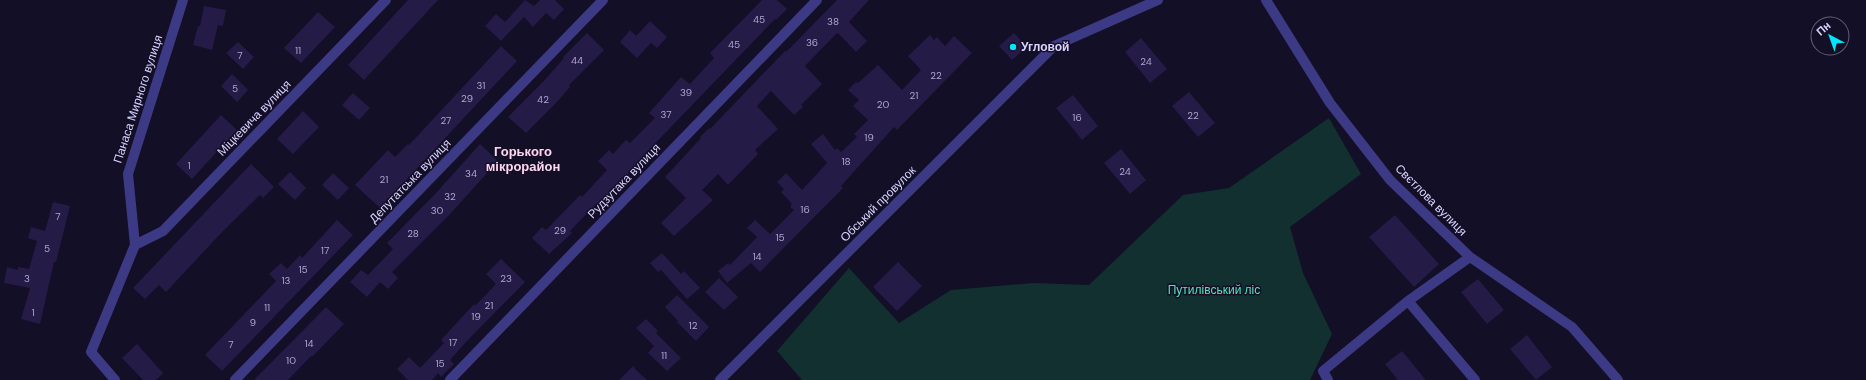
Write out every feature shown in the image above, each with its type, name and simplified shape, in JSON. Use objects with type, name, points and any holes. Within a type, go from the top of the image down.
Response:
[{"type":"street","name":"Панаса Мирного вулиця","points":[[115,380],[91,352],[135,245],[128,174],[183,0]]},
{"type":"street","name":"Міцкевича вулиця","points":[[135,245],[163,231],[386,0]]},
{"type":"street","name":"Депутатська вулиця","points":[[235,380],[603,0]]},
{"type":"street","name":"Рудзутака вулиця","points":[[450,380],[817,0]]},
{"type":"street","name":"Обський провулок","points":[[720,380],[1054,46],[1158,0]]},
{"type":"street","name":"Свєтлова вулиця","points":[[1266,0],[1330,103],[1386,174],[1470,257],[1572,327],[1618,380]]},
{"type":"street","points":[[1328,380],[1323,371],[1408,302],[1470,257]]},
{"type":"street","points":[[1408,302],[1475,380]]},
{"type":"green space","name":"Путилівський ліс","points":[[1329,118],[1361,174],[1290,227],[1303,273],[1332,334],[1310,380],[802,380],[777,351],[849,268],[899,323],[951,290],[1033,283],[1089,285],[1183,195],[1229,188]]},
{"type":"building","points":[[408,0],[438,0],[364,80],[348,65]]},
{"type":"building","points":[[525,0],[534,6],[540,0],[555,0],[564,9],[554,20],[546,13],[533,27],[524,17],[501,41],[485,26],[496,14],[505,22]]},
{"type":"building","points":[[762,0],[777,0],[787,9],[776,20],[775,19],[643,156],[644,157],[598,206],[596,204],[570,231],[572,233],[549,254],[532,238],[542,227],[546,230],[580,195],[582,197],[607,170],[598,161],[609,150],[613,154],[626,140],[630,143],[655,118],[649,113],[681,77],[690,84],[714,58],[710,53]]},
{"type":"building","points":[[837,0],[869,0],[849,22],[867,41],[856,52],[838,33],[836,34],[805,66],[822,84],[801,105],[803,107],[794,115],[771,91],[757,106],[778,129],[755,150],[758,154],[728,185],[718,174],[702,190],[713,200],[674,236],[661,223],[686,198],[665,177],[701,138],[700,137],[709,128],[710,129],[785,51],[786,52]]},
{"type":"building","points":[[204,6],[226,10],[223,26],[218,25],[212,50],[193,45],[198,26],[200,26]]},
{"type":"building","points":[[318,12],[335,27],[301,63],[284,48]]},
{"type":"building","points":[[650,21],[667,37],[657,48],[651,43],[637,58],[620,42],[630,30],[636,36]]},
{"type":"building","points":[[587,33],[604,50],[569,85],[570,87],[557,102],[526,133],[508,117],[543,82],[564,58],[563,57]]},
{"type":"building","points":[[1014,33],[1027,47],[1012,60],[999,46]]},
{"type":"building","points":[[930,35],[934,40],[937,37],[945,46],[954,36],[972,53],[897,130],[894,127],[841,186],[843,188],[760,272],[751,263],[727,283],[718,271],[728,263],[730,265],[757,237],[747,228],[755,220],[770,234],[794,210],[790,207],[792,204],[781,192],[784,189],[777,182],[786,173],[802,190],[827,163],[811,144],[823,134],[835,150],[837,148],[841,152],[857,137],[854,134],[868,120],[853,106],[859,100],[848,90],[878,65],[902,90],[921,70],[908,56]]},
{"type":"building","points":[[1141,38],[1167,69],[1150,83],[1125,52]]},
{"type":"building","points":[[238,42],[254,57],[243,69],[226,53]]},
{"type":"building","points":[[501,46],[517,61],[380,208],[355,185],[388,150],[395,157],[408,144],[409,145]]},
{"type":"building","points":[[232,74],[248,90],[237,102],[221,86]]},
{"type":"building","points":[[1189,92],[1215,123],[1198,137],[1172,106]]},
{"type":"building","points":[[353,93],[370,108],[359,120],[342,105]]},
{"type":"building","points":[[1073,95],[1098,126],[1082,140],[1056,108]]},
{"type":"building","points":[[303,111],[319,127],[293,154],[277,139]]},
{"type":"building","points":[[221,115],[237,130],[192,179],[176,164]]},
{"type":"building","points":[[480,144],[498,161],[451,213],[392,272],[398,278],[388,289],[380,282],[367,297],[350,282],[361,270],[368,275],[393,249],[387,243],[436,193]]},
{"type":"building","points":[[1121,149],[1146,180],[1130,194],[1104,163]]},
{"type":"building","points":[[251,164],[274,187],[263,198],[260,195],[224,230],[166,292],[159,285],[145,299],[133,288]]},
{"type":"building","points":[[290,172],[306,188],[295,200],[278,184]]},
{"type":"building","points":[[333,173],[349,188],[338,200],[322,185]]},
{"type":"building","points":[[53,202],[70,206],[56,262],[54,262],[40,324],[21,319],[30,288],[4,283],[7,267],[18,270],[18,267],[29,269],[37,241],[28,238],[31,227],[45,231]]},
{"type":"building","points":[[1395,215],[1439,264],[1414,287],[1369,237]]},
{"type":"building","points":[[337,220],[353,235],[222,371],[205,355],[276,281],[269,274],[281,263],[287,269],[300,255],[302,258]]},
{"type":"building","points":[[662,253],[681,274],[684,271],[700,288],[687,299],[661,270],[658,272],[650,263]]},
{"type":"building","points":[[501,259],[525,282],[465,343],[450,360],[454,364],[441,377],[438,373],[432,380],[408,380],[397,369],[409,357],[420,368],[444,343],[441,340],[474,304],[475,306],[496,284],[486,274]]},
{"type":"building","points":[[898,262],[922,286],[897,311],[873,287]]},
{"type":"building","points":[[719,278],[738,297],[724,310],[705,292]]},
{"type":"building","points":[[1478,279],[1504,310],[1487,324],[1461,292]]},
{"type":"building","points":[[677,295],[709,327],[696,341],[677,322],[678,321],[665,307]]},
{"type":"building","points":[[326,307],[344,324],[312,357],[311,356],[288,380],[254,380]]},
{"type":"building","points":[[646,319],[658,331],[656,333],[681,358],[667,371],[648,353],[654,346],[636,328]]},
{"type":"building","points":[[1527,335],[1552,367],[1536,380],[1510,349]]},
{"type":"building","points":[[137,344],[163,373],[156,380],[143,380],[122,358]]},
{"type":"building","points":[[1402,351],[1426,380],[1398,380],[1385,364]]},
{"type":"building","points":[[633,366],[647,380],[619,380]]},
{"type":"place","name":"Угловой","points":[[1013,47]]},
{"type":"district","name":"Горького мікрорайон","points":[[523,158]]}]
